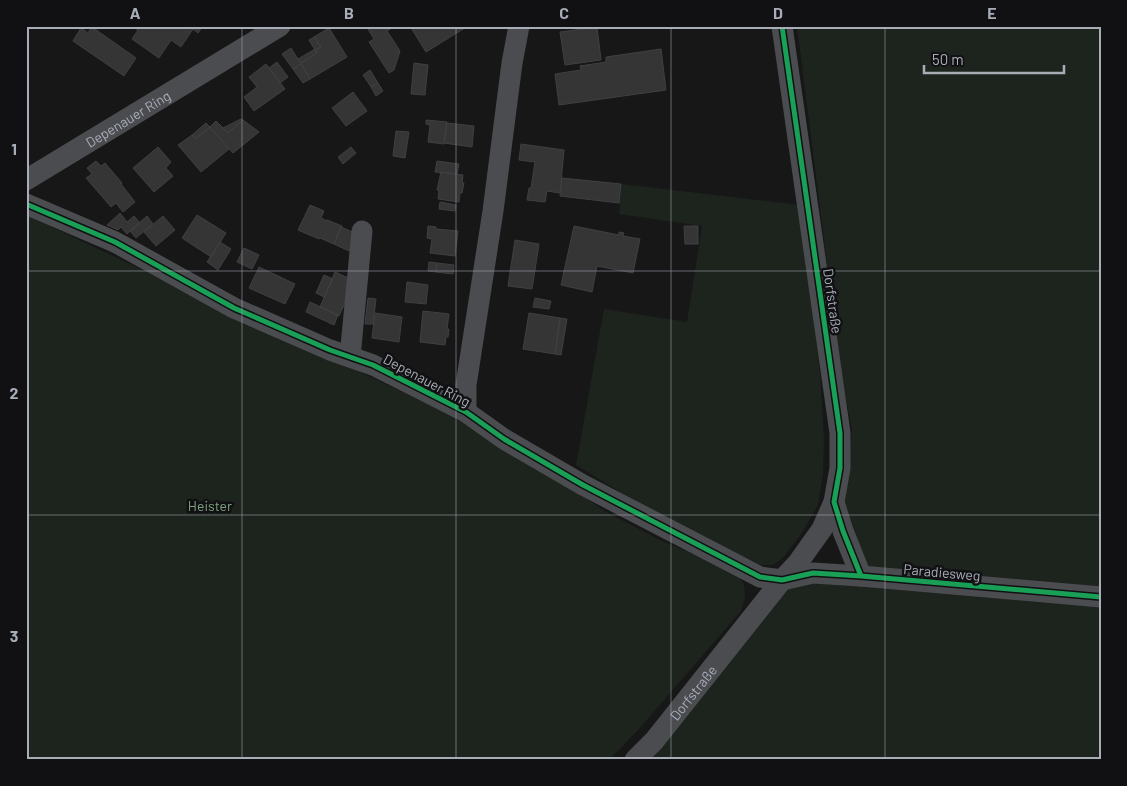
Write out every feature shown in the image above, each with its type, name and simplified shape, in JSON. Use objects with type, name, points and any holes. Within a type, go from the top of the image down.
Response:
[{"type":"street","name":"Depenauer Ring","points":[[26,180],[280,26]]},
{"type":"street","name":"Depenauer Ring","points":[[466,412],[466,385],[493,211],[512,63],[519,26]]},
{"type":"street","name":"Dorfstraße","points":[[635,760],[654,741],[782,580],[797,564],[822,529],[834,502],[840,468],[840,433],[782,26]]},
{"type":"street","name":"Depenauer Ring","points":[[26,204],[115,242],[234,308],[330,350],[373,365],[466,412],[504,438],[583,485],[760,577],[782,580]]},
{"type":"street","points":[[350,357],[362,231]]},
{"type":"street","name":"Dorfstraße","points":[[834,502],[861,576]]},
{"type":"street","name":"Paradiesweg","points":[[782,580],[813,573],[1101,597]]},
{"type":"green space","points":[[797,26],[1101,26],[1101,591],[866,571],[841,501],[847,478],[852,430],[841,374]]},
{"type":"green space","points":[[621,184],[800,205],[820,373],[824,438],[823,474],[818,505],[802,533],[783,558],[773,565],[761,565],[666,520],[576,465],[604,309],[687,322],[702,226],[619,214]]},
{"type":"green space","name":"Heister","points":[[26,215],[460,419],[542,468],[606,512],[662,541],[734,571],[744,584],[745,598],[741,611],[639,729],[609,760],[26,760]]},
{"type":"green space","points":[[809,581],[1101,603],[1101,760],[646,760],[785,586]]},
{"type":"building","points":[[132,26],[202,27],[198,33],[193,29],[181,47],[171,40],[159,58],[132,39],[138,30]]},
{"type":"building","points":[[366,26],[395,26],[387,31],[400,51],[394,70],[389,73],[369,42],[374,39]]},
{"type":"building","points":[[410,26],[468,26],[426,52]]},
{"type":"building","points":[[597,27],[601,60],[565,65],[560,32]]},
{"type":"building","points":[[81,28],[88,33],[91,28],[95,29],[136,58],[124,76],[73,41]]},
{"type":"building","points":[[329,28],[347,57],[310,79],[301,63],[317,53],[315,50],[321,47],[314,37]]},
{"type":"building","points":[[314,37],[321,47],[315,50],[309,40]]},
{"type":"building","points":[[291,48],[301,64],[293,69],[282,54]]},
{"type":"building","points":[[315,49],[317,53],[301,63],[298,59]]},
{"type":"building","points":[[661,49],[666,90],[559,105],[555,74],[581,70],[580,66],[606,62],[606,57]]},
{"type":"building","points":[[277,62],[288,77],[280,83],[269,68]]},
{"type":"building","points":[[414,63],[428,65],[425,95],[411,94]]},
{"type":"building","points":[[266,64],[285,89],[254,111],[244,97],[257,87],[249,77]]},
{"type":"building","points":[[301,64],[310,79],[303,83],[293,69]]},
{"type":"building","points":[[370,70],[378,83],[371,87],[363,75]]},
{"type":"building","points":[[378,83],[383,91],[376,96],[371,87]]},
{"type":"building","points":[[353,92],[367,111],[346,126],[332,108]]},
{"type":"building","points":[[241,119],[243,120],[228,133],[223,128]]},
{"type":"building","points":[[243,120],[259,132],[233,153],[210,127],[216,121],[228,133]]},
{"type":"building","points":[[426,120],[447,122],[444,144],[428,142],[430,125],[426,124]]},
{"type":"building","points":[[206,123],[210,127],[195,139],[192,135]]},
{"type":"building","points":[[447,123],[474,126],[472,147],[444,143]]},
{"type":"building","points":[[210,127],[229,149],[201,172],[178,145],[192,135],[195,139]]},
{"type":"building","points":[[396,131],[409,132],[405,158],[393,156]]},
{"type":"building","points":[[521,144],[564,150],[560,193],[547,191],[545,202],[527,200],[535,162],[519,160]]},
{"type":"building","points":[[158,147],[171,162],[166,168],[173,176],[154,192],[133,168]]},
{"type":"building","points":[[351,147],[356,153],[343,164],[338,157]]},
{"type":"building","points":[[96,161],[101,166],[105,163],[135,202],[123,212],[116,203],[111,207],[86,178],[92,174],[87,168]]},
{"type":"building","points":[[437,161],[459,164],[457,174],[435,172]]},
{"type":"building","points":[[441,172],[463,175],[462,183],[464,183],[459,202],[438,199],[439,191],[437,190]]},
{"type":"building","points":[[562,178],[621,184],[619,203],[560,196]]},
{"type":"building","points":[[440,202],[456,205],[455,211],[439,209]]},
{"type":"building","points":[[310,205],[324,211],[321,218],[342,226],[334,244],[298,230]]},
{"type":"building","points":[[120,213],[127,222],[134,216],[140,223],[127,234],[121,227],[118,230],[107,225]]},
{"type":"building","points":[[197,215],[226,233],[211,257],[182,238]]},
{"type":"building","points":[[147,216],[153,224],[136,238],[130,231]]},
{"type":"building","points":[[163,216],[175,230],[156,246],[144,232]]},
{"type":"building","points":[[428,226],[436,227],[436,229],[458,231],[455,256],[430,253],[432,239],[427,238]]},
{"type":"building","points":[[574,226],[619,235],[619,232],[624,233],[623,236],[640,239],[633,273],[597,266],[592,292],[561,285]]},
{"type":"building","points":[[684,226],[698,226],[698,244],[685,244]]},
{"type":"building","points":[[341,227],[357,234],[349,251],[334,244]]},
{"type":"building","points":[[515,240],[539,244],[532,289],[508,286]]},
{"type":"building","points":[[220,242],[231,249],[218,270],[207,262]]},
{"type":"building","points":[[244,248],[259,255],[252,269],[237,262]]},
{"type":"building","points":[[429,262],[437,263],[436,272],[428,271]]},
{"type":"building","points":[[437,263],[454,265],[453,274],[436,272]]},
{"type":"building","points":[[259,267],[295,284],[285,304],[249,288]]},
{"type":"building","points":[[335,272],[355,281],[339,316],[320,307]]},
{"type":"building","points":[[324,275],[333,279],[324,297],[316,293]]},
{"type":"building","points":[[407,282],[428,285],[426,304],[405,302]]},
{"type":"building","points":[[368,298],[376,299],[373,324],[365,324]]},
{"type":"building","points":[[535,298],[551,301],[549,309],[533,307]]},
{"type":"building","points":[[310,302],[338,315],[334,325],[306,312]]},
{"type":"building","points":[[423,311],[449,314],[448,337],[446,337],[445,345],[420,342]]},
{"type":"building","points":[[375,313],[402,317],[399,342],[372,338]]},
{"type":"building","points":[[529,313],[560,318],[555,354],[523,349]]},
{"type":"building","points":[[560,318],[567,319],[561,355],[555,354]]},
{"type":"cycle path","points":[[782,26],[840,433],[840,468],[834,502],[861,576]]},
{"type":"cycle path","points":[[26,204],[115,242],[234,308],[330,350],[373,365],[466,412],[504,439],[583,485],[760,577],[782,580],[813,573],[1101,597]]}]
